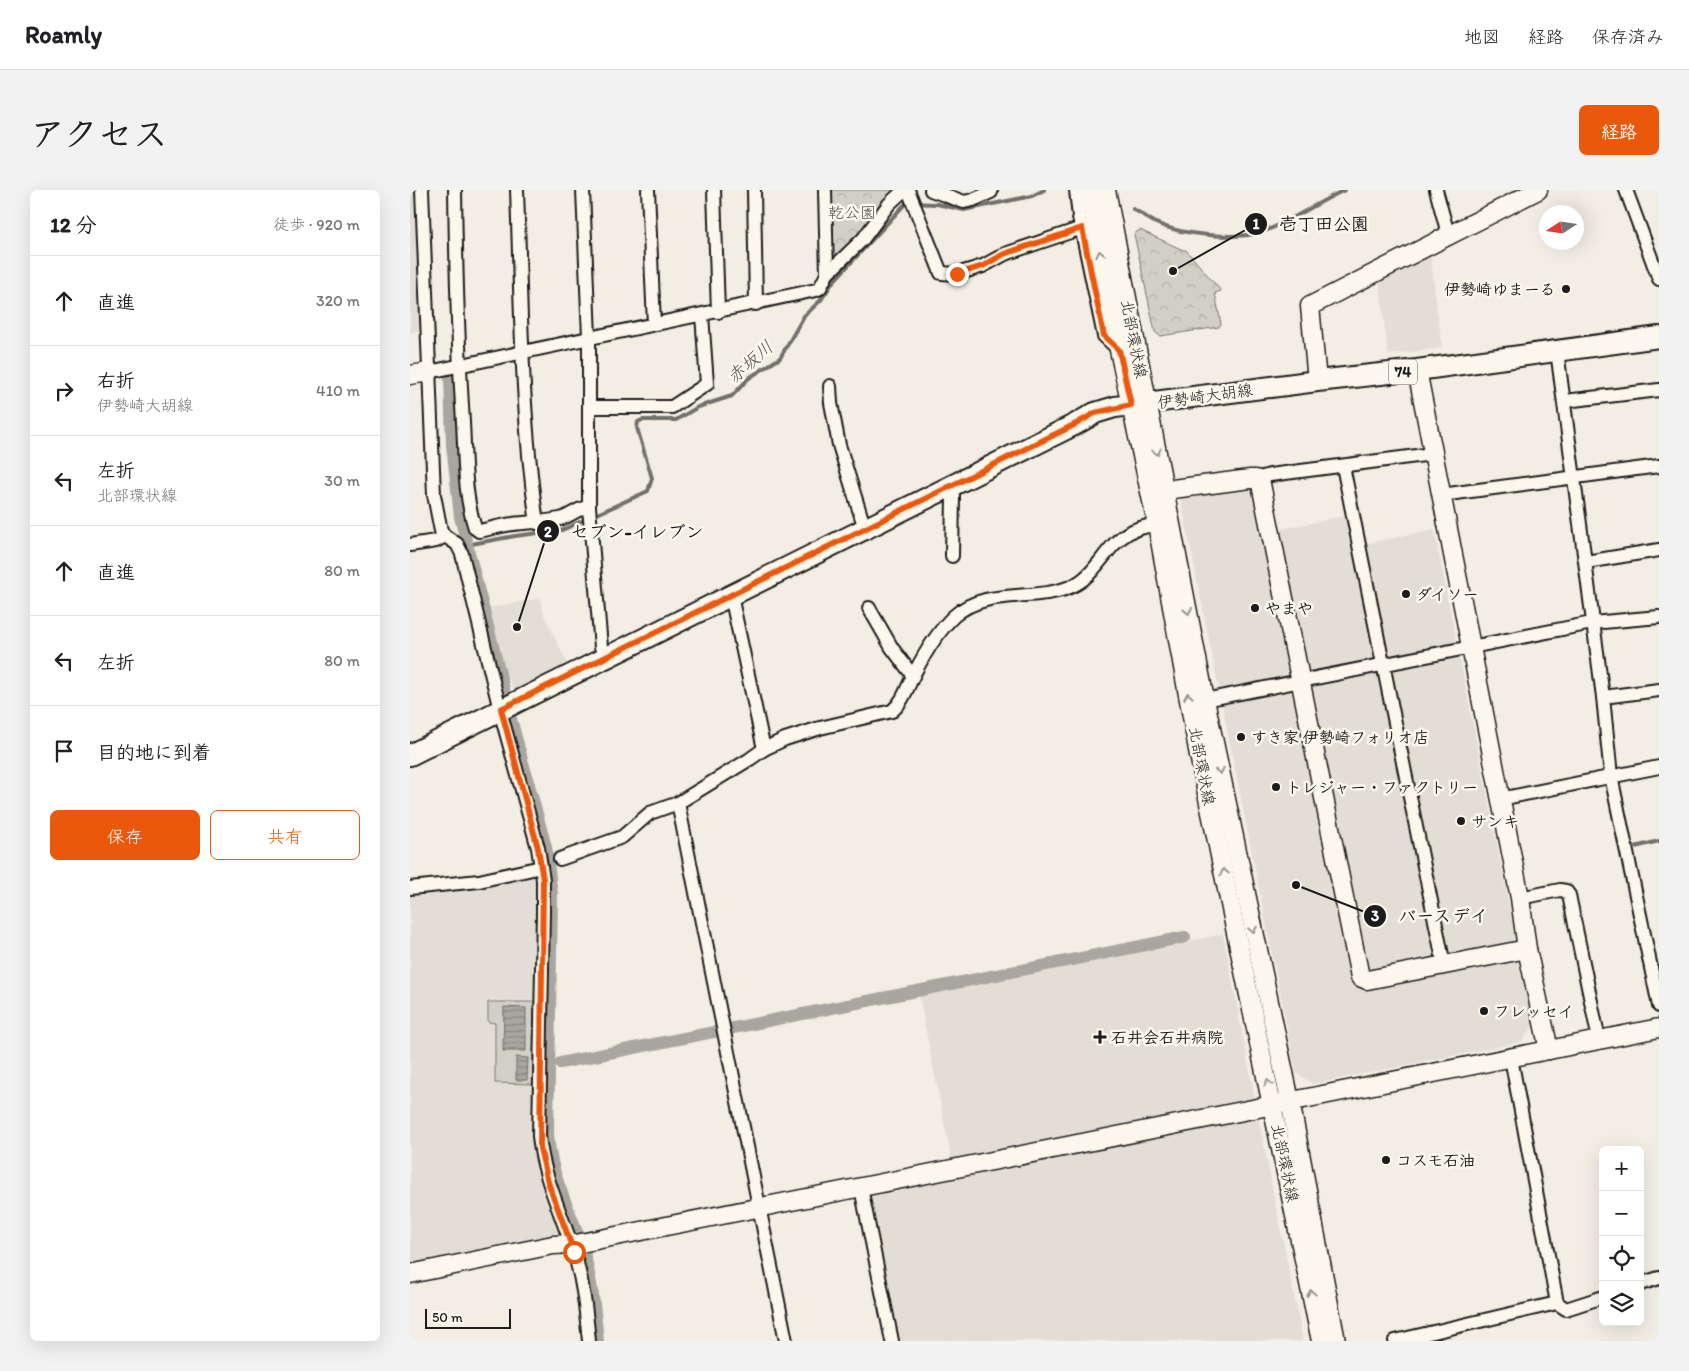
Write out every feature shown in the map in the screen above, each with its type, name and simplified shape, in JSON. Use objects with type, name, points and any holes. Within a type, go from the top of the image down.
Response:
[{"type":"main road","name":"伊勢崎大胡線","points":[[410,755],[1095,413],[1139,404],[1417,370],[1659,337]]},
{"type":"street","points":[[422,190],[434,495],[438,523],[441,531],[457,544],[462,554],[538,848],[541,867],[543,912],[539,1136],[548,1182],[578,1243],[589,1341]]},
{"type":"street","points":[[455,190],[460,366],[469,501],[475,528],[479,531],[511,524],[537,523],[567,517],[580,508],[589,507]]},
{"type":"street","points":[[517,190],[523,352],[531,479],[537,523]]},
{"type":"street","points":[[583,190],[589,337],[589,507],[601,646],[604,658]]},
{"type":"street","points":[[648,190],[654,324]]},
{"type":"street","points":[[714,190],[718,312]]},
{"type":"street","points":[[754,190],[756,304]]},
{"type":"street","points":[[825,190],[827,274]]},
{"type":"street","points":[[410,375],[816,290],[820,288],[827,274],[863,239],[889,204],[904,190]]},
{"type":"street","points":[[908,190],[941,273],[957,274],[983,266],[1004,254],[1082,228]]},
{"type":"street","points":[[931,190],[964,202],[992,192],[991,190]]},
{"type":"street","points":[[1076,190],[1104,336],[1119,350]]},
{"type":"street","name":"北部環状線","points":[[1089,190],[1119,350],[1139,404],[1165,490],[1281,1103],[1320,1341]]},
{"type":"street","name":"北部環状線","points":[[1106,190],[1157,524],[1198,750],[1336,1341]]},
{"type":"street","points":[[1436,190],[1448,234]]},
{"type":"street","points":[[1318,381],[1310,306],[1448,234],[1538,190]]},
{"type":"street","points":[[1626,190],[1659,279]]},
{"type":"street","points":[[589,407],[672,407],[707,384],[702,315]]},
{"type":"street","points":[[1558,351],[1603,697],[1611,776],[1654,961],[1659,1006]]},
{"type":"street","points":[[1417,370],[1549,1050]]},
{"type":"street","points":[[830,386],[831,403],[839,445],[865,529]]},
{"type":"street","points":[[1565,401],[1659,390]]},
{"type":"street","points":[[1165,490],[1250,478],[1258,480],[1270,474],[1432,454]]},
{"type":"street","points":[[1343,466],[1444,965]]},
{"type":"street","points":[[1441,494],[1575,476],[1659,468]]},
{"type":"street","points":[[1258,480],[1261,484],[1360,977],[1367,980],[1528,948]]},
{"type":"street","points":[[952,485],[952,556]]},
{"type":"street","points":[[560,859],[617,839],[632,830],[650,813],[678,803],[764,749],[802,732],[892,711],[900,702],[913,676],[938,636],[954,617],[961,612],[977,603],[996,598],[1050,593],[1074,586],[1088,576],[1126,534],[1157,524]]},
{"type":"street","points":[[410,545],[436,541],[445,536]]},
{"type":"street","points":[[1586,562],[1659,550]]},
{"type":"street","points":[[729,597],[734,611],[764,749]]},
{"type":"street","points":[[869,608],[892,648],[913,676]]},
{"type":"street","points":[[1205,700],[1592,623],[1659,617]]},
{"type":"street","points":[[1603,697],[1659,690]]},
{"type":"street","points":[[1500,799],[1659,767]]},
{"type":"street","points":[[678,803],[786,1341]]},
{"type":"street","points":[[410,888],[479,881],[541,867]]},
{"type":"street","points":[[1520,898],[1560,890],[1566,891],[1570,895],[1599,1040]]},
{"type":"street","points":[[410,1274],[553,1245],[578,1243],[861,1188],[1659,1028]]},
{"type":"street","points":[[1512,1058],[1557,1303],[1566,1309],[1599,1298]]},
{"type":"street","points":[[861,1188],[892,1341]]},
{"type":"street","points":[[1644,1283],[1659,1278]]},
{"type":"street","points":[[1396,1341],[1557,1303]]},
{"type":"shaded area","points":[[410,190],[416,190],[421,330],[410,333]]},
{"type":"shaded area","points":[[1430,252],[1442,348],[1388,355],[1379,278]]},
{"type":"shaded area","points":[[1249,488],[1255,493],[1263,533],[1358,513],[1364,544],[1434,529],[1516,939],[1519,965],[1533,1027],[1521,1042],[1313,1084],[1296,1073],[1181,500],[1183,497]]},
{"type":"shaded area","points":[[540,598],[544,615],[567,663],[566,669],[516,695],[505,671],[489,608]]},
{"type":"shaded area","points":[[531,874],[535,879],[537,891],[533,1139],[540,1180],[547,1204],[559,1233],[555,1237],[410,1265],[410,893]]},
{"type":"shaded area","points":[[1223,934],[1255,1098],[952,1162],[919,996]]},
{"type":"shaded area","points":[[504,1007],[526,1008],[526,1051],[503,1051]]},
{"type":"shaded area","points":[[516,1057],[528,1058],[527,1080],[516,1080]]},
{"type":"shaded area","points":[[1258,1115],[1303,1341],[897,1341],[867,1193]]},
{"type":"green space","name":"乾公園","points":[[830,190],[893,190],[864,230],[839,254],[832,254]]},
{"type":"green space","points":[[1140,230],[1186,250],[1221,291],[1215,293],[1221,324],[1219,327],[1160,336],[1155,332],[1134,234]]},
{"type":"green space","points":[[488,1002],[534,1002],[533,1084],[495,1083],[495,1023],[488,1022]]},
{"type":"waterway","name":"赤坂川","points":[[466,545],[562,530],[648,491],[652,478],[637,428],[638,422],[642,420],[676,420],[698,407],[732,396],[749,378],[780,358],[804,316],[821,300],[833,282],[906,203],[937,204],[964,210],[1032,196],[1044,190]]},
{"type":"waterway","name":"赤坂川","points":[[1133,209],[1156,223],[1179,231],[1238,236],[1273,228],[1345,190]]},
{"type":"waterway","name":"赤坂川","points":[[450,377],[452,445],[460,517],[507,701]]},
{"type":"waterway","points":[[510,715],[546,847],[552,894],[549,1147],[556,1177],[586,1260],[593,1295],[598,1341]]},
{"type":"waterway","points":[[1635,847],[1659,841]]},
{"type":"waterway","points":[[560,1063],[1185,937]]},
{"type":"place","name":"壱丁田公園","points":[[1173,271]]},
{"type":"place","name":"伊勢崎ゆまーる","points":[[1566,289]]},
{"type":"place","name":"ダイソー","points":[[1406,594]]},
{"type":"place","name":"やまや","points":[[1255,608]]},
{"type":"place","name":"セブン-イレブン","points":[[517,627]]},
{"type":"place","name":"すき家 伊勢崎フォリオ店","points":[[1241,737]]},
{"type":"place","name":"トレジャー・ファクトリー","points":[[1276,787]]},
{"type":"place","name":"サンキ","points":[[1461,821]]},
{"type":"place","name":"バースデイ","points":[[1296,885]]},
{"type":"place","name":"フレッセイ","points":[[1484,1011]]},
{"type":"place","name":"石井会石井病院","points":[[1100,1037]]},
{"type":"place","name":"コスモ石油","points":[[1386,1160]]},
{"type":"route","points":[[574,1252],[548,1182],[540,1148],[543,880],[538,848],[501,709],[1095,413],[1131,405],[1119,350],[1104,336],[1082,228],[1004,254],[983,266],[957,274]]}]
